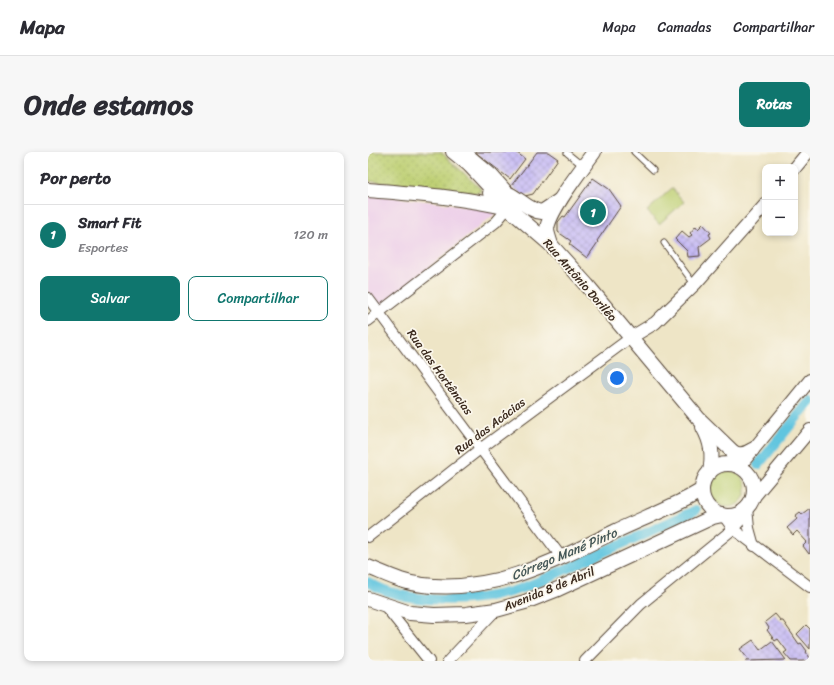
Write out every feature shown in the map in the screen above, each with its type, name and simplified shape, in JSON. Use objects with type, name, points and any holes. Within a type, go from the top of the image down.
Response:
[{"type":"main road","points":[[551,245],[547,231],[548,224],[560,200],[594,152]]},
{"type":"main road","points":[[368,190],[444,196],[520,207],[542,212],[560,200]]},
{"type":"main road","points":[[444,196],[501,193]]},
{"type":"main road","name":"Rua Antônio Dorilêo","points":[[501,193],[520,207],[736,461]]},
{"type":"main road","name":"Rua Antônio Dorilêo","points":[[698,418],[707,434],[712,450],[710,472]]},
{"type":"main road","points":[[736,461],[749,474],[754,486],[750,503],[738,514],[731,516],[722,515],[710,508],[706,503],[702,490],[704,480],[710,472],[722,465],[736,461],[741,454],[748,453],[752,450]]},
{"type":"main road","name":"Avenida 8 de Abril","points":[[368,567],[405,582],[438,586],[478,584],[509,578],[562,558],[702,490]]},
{"type":"main road","name":"Avenida 8 de Abril","points":[[368,599],[385,606],[410,613],[434,615],[466,614],[496,610],[525,602],[713,517],[722,515]]},
{"type":"street","name":"Rua Antônio Dorilêo","points":[[452,152],[501,193]]},
{"type":"street","name":"Rua Antônio Dorilêo","points":[[465,152],[492,175],[501,193]]},
{"type":"street","points":[[798,164],[808,152]]},
{"type":"street","points":[[368,321],[496,222],[520,207]]},
{"type":"street","points":[[630,338],[655,324],[695,284],[762,208]]},
{"type":"street","name":"Rua das Hortências","points":[[368,298],[562,558]]},
{"type":"street","name":"Rua das Acácias","points":[[368,537],[480,449],[630,338]]},
{"type":"street","points":[[752,450],[810,380]]},
{"type":"street","points":[[585,661],[641,604],[733,529],[742,519],[750,503],[810,430]]},
{"type":"street","points":[[750,503],[749,528],[754,546]]},
{"type":"street","points":[[722,515],[733,529],[810,587]]},
{"type":"street","points":[[385,606],[429,661]]},
{"type":"street","points":[[448,661],[496,610]]},
{"type":"lane","points":[[634,152],[653,170]]},
{"type":"lane","points":[[567,153],[583,167]]},
{"type":"lane","points":[[664,243],[695,284]]},
{"type":"shaded area","points":[[368,194],[500,210],[380,307],[368,292]]},
{"type":"green space","points":[[368,152],[441,152],[480,188],[481,191],[478,193],[368,181]]},
{"type":"green space","points":[[672,188],[684,202],[659,224],[647,211]]},
{"type":"green space","points":[[732,471],[741,476],[745,482],[745,496],[741,502],[732,507],[724,507],[715,502],[711,496],[710,485],[715,476],[721,472]]},
{"type":"building","points":[[475,152],[516,152],[525,159],[510,179]]},
{"type":"building","points":[[537,152],[548,152],[558,159],[533,194],[525,196],[511,186]]},
{"type":"building","points":[[593,178],[609,189],[621,206],[587,258],[569,244],[571,241],[558,232],[558,222],[563,216],[565,217]]},
{"type":"building","points":[[703,224],[711,233],[709,234],[711,238],[699,247],[700,256],[688,257],[687,251],[675,239],[682,231],[689,237],[692,235],[690,233],[696,226],[698,229]]},
{"type":"building","points":[[810,508],[809,554],[803,546],[807,542],[797,531],[793,535],[787,528],[797,519],[795,516],[800,512],[802,514]]},
{"type":"building","points":[[775,614],[781,621],[783,621],[799,644],[801,643],[807,651],[806,652],[810,658],[809,661],[791,661],[784,653],[787,651],[778,639],[775,641],[767,630],[769,628],[765,622]]},
{"type":"building","points":[[806,625],[810,629],[810,649],[797,634]]},
{"type":"building","points":[[753,640],[760,650],[772,641],[786,660],[745,661],[748,659],[740,649]]},
{"type":"waterway","name":"Córrego Mané Pinto","points":[[758,465],[810,401]]},
{"type":"waterway","name":"Córrego Mané Pinto","points":[[368,582],[400,595],[419,598],[439,600],[479,598],[497,595],[523,588],[542,580],[696,510]]},
{"type":"place","name":"Smart Fit","points":[[593,212]]}]
